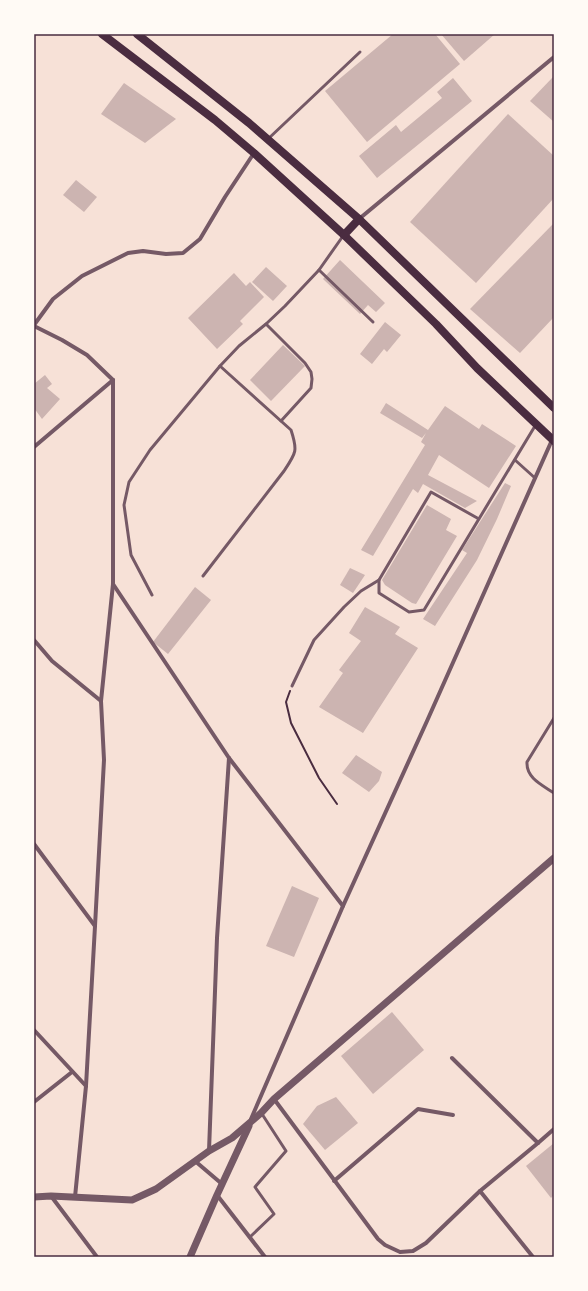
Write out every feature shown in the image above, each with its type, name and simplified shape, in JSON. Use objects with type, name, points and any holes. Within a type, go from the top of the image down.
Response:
[{"type":"main road","points":[[102,34],[215,120],[254,153],[344,235],[436,324],[477,368],[553,440]]},
{"type":"main road","points":[[141,35],[268,139],[359,219],[554,408]]},
{"type":"main road","points":[[344,235],[359,219]]},
{"type":"street","points":[[359,219],[554,57]]},
{"type":"street","points":[[75,1197],[86,1086],[104,760],[101,701],[113,584],[113,380],[87,355],[34,325],[53,299],[82,276],[128,253],[143,251],[166,254],[182,253],[200,239],[254,153]]},
{"type":"street","points":[[34,447],[113,380]]},
{"type":"street","points":[[190,1257],[343,906],[553,440]]},
{"type":"street","points":[[113,584],[229,758],[343,906]]},
{"type":"street","points":[[34,640],[52,661],[101,701]]},
{"type":"street","points":[[209,1151],[217,938],[229,758]]},
{"type":"street","points":[[34,844],[95,926]]},
{"type":"street","points":[[34,1197],[51,1196],[132,1200],[156,1189],[209,1151],[232,1138],[261,1113],[274,1099],[554,858]]},
{"type":"street","points":[[34,1030],[86,1086]]},
{"type":"street","points":[[452,1058],[538,1143]]},
{"type":"street","points":[[34,1102],[72,1072]]},
{"type":"street","points":[[274,1099],[378,1239],[385,1245],[400,1252],[413,1251],[426,1243],[480,1191],[554,1129]]},
{"type":"street","points":[[334,1181],[418,1109],[453,1115]]},
{"type":"street","points":[[195,1161],[222,1184]]},
{"type":"street","points":[[480,1191],[533,1257]]},
{"type":"street","points":[[217,1195],[265,1257]]},
{"type":"street","points":[[51,1196],[97,1257]]},
{"type":"lane","points":[[268,139],[360,52]]},
{"type":"lane","points":[[152,596],[131,555],[124,505],[129,482],[150,450],[220,366],[239,346],[285,306],[319,270],[344,235]]},
{"type":"lane","points":[[319,270],[373,322]]},
{"type":"lane","points":[[266,324],[305,363],[311,372],[311,388],[281,421]]},
{"type":"lane","points":[[203,576],[284,471],[294,456],[296,444],[291,430],[220,366]]},
{"type":"lane","points":[[378,580],[379,593],[409,612],[424,610],[536,424]]},
{"type":"lane","points":[[515,460],[535,478]]},
{"type":"lane","points":[[292,686],[314,640],[344,607],[362,591],[378,580],[432,492],[479,519]]},
{"type":"lane","points":[[554,718],[527,762],[527,768],[531,777],[554,793]]},
{"type":"lane","points":[[250,1237],[274,1214],[256,1187],[286,1151],[261,1113]]},
{"type":"path","points":[[292,686],[286,702],[291,723],[319,778],[337,804]]},
{"type":"building","points":[[393,34],[435,34],[460,64],[367,142],[325,91]]},
{"type":"building","points":[[441,34],[495,34],[464,61]]},
{"type":"building","points":[[553,77],[554,78],[554,122],[530,101]]},
{"type":"building","points":[[453,78],[472,101],[377,178],[359,156],[396,125],[401,132],[442,98],[437,92]]},
{"type":"building","points":[[124,83],[176,119],[145,143],[101,114]]},
{"type":"building","points":[[508,114],[554,156],[554,198],[476,283],[410,222]]},
{"type":"building","points":[[76,180],[97,197],[84,212],[63,195]]},
{"type":"building","points":[[553,224],[554,317],[520,353],[470,309]]},
{"type":"building","points":[[340,260],[385,303],[376,312],[368,305],[360,314],[323,279]]},
{"type":"building","points":[[266,267],[287,286],[273,301],[252,282]]},
{"type":"building","points":[[234,273],[246,286],[250,282],[264,297],[240,321],[243,324],[217,349],[188,318]]},
{"type":"building","points":[[385,322],[401,335],[387,352],[384,349],[372,364],[360,354]]},
{"type":"building","points":[[283,345],[305,366],[271,401],[250,380]]},
{"type":"building","points":[[45,375],[52,384],[47,388],[60,399],[42,419],[34,408],[34,384]]},
{"type":"building","points":[[386,403],[428,430],[445,406],[479,429],[482,424],[516,446],[489,488],[439,455],[428,475],[477,501],[465,508],[423,484],[418,493],[413,489],[373,556],[361,550],[425,445],[421,442],[426,433],[422,438],[380,413]]},
{"type":"building","points":[[505,483],[511,486],[477,560],[435,626],[423,619],[467,553],[462,550]]},
{"type":"building","points":[[427,505],[451,519],[446,530],[457,536],[416,604],[412,603],[385,585],[382,580]]},
{"type":"building","points":[[350,568],[365,575],[353,593],[340,585]]},
{"type":"building","points":[[195,587],[211,600],[168,654],[153,642]]},
{"type":"building","points":[[365,607],[400,627],[395,634],[418,648],[363,733],[319,707],[343,673],[339,670],[361,641],[349,633]]},
{"type":"building","points":[[356,755],[382,772],[379,781],[369,792],[342,773]]},
{"type":"building","points":[[292,886],[319,898],[294,957],[266,946]]},
{"type":"building","points":[[392,1012],[424,1050],[373,1094],[341,1056]]},
{"type":"building","points":[[336,1097],[358,1123],[325,1150],[303,1124],[317,1106]]},
{"type":"building","points":[[554,1143],[554,1195],[551,1198],[526,1166]]}]
